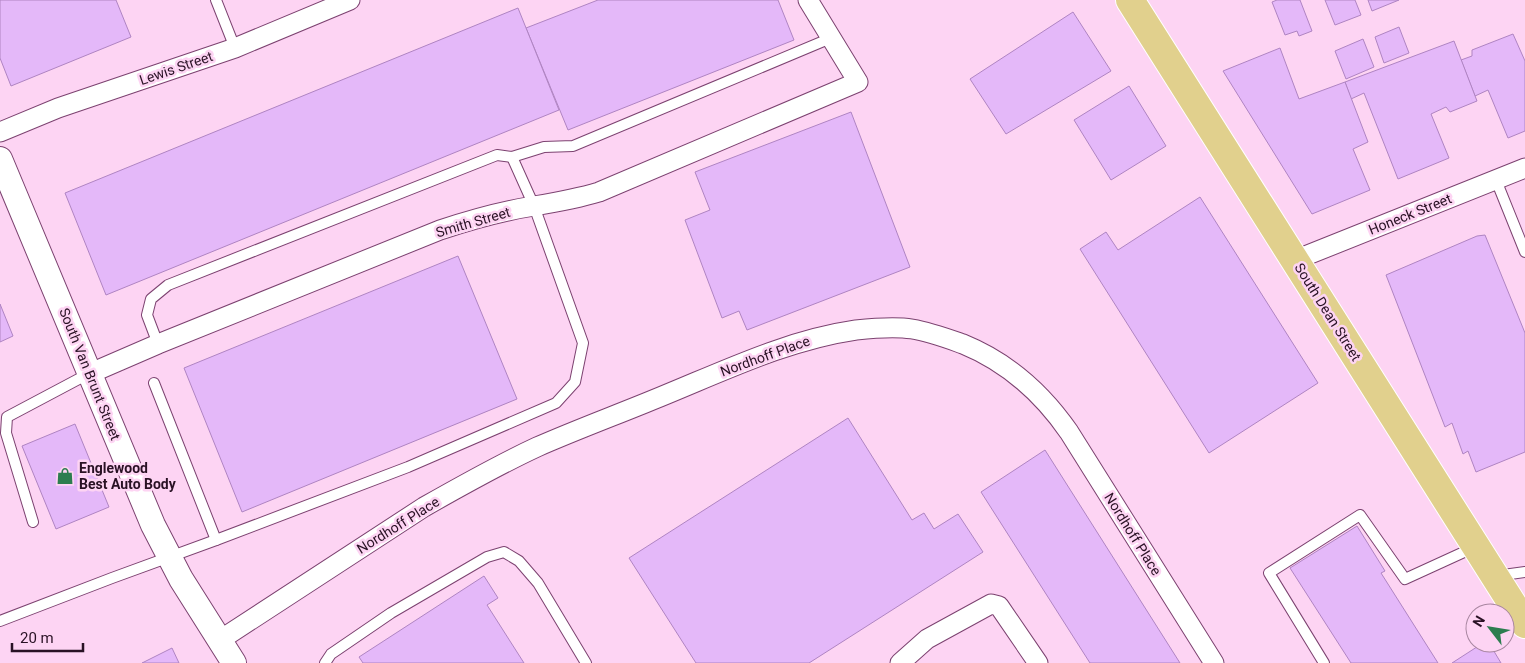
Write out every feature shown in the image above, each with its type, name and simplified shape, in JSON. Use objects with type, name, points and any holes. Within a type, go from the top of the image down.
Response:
[{"type":"main road","name":"South Dean Street","points":[[1138,2],[1295,260],[1525,624]]},
{"type":"street","name":"Lewis Street","points":[[0,132],[58,108],[235,48],[350,0]]},
{"type":"street","points":[[808,0],[831,38]]},
{"type":"street","name":"Smith Street","points":[[91,373],[440,230],[483,216],[557,203],[599,192],[858,82],[831,38]]},
{"type":"street","name":"South Van Brunt Street","points":[[0,159],[153,525],[191,595],[234,663]]},
{"type":"street","name":"Honeck Street","points":[[1295,260],[1525,168]]},
{"type":"street","name":"Nordhoff Place","points":[[220,640],[424,508],[454,490],[537,447],[784,347],[828,335],[870,328],[889,328],[932,333],[992,357],[1010,369],[1043,398],[1056,412],[1069,432],[1214,663]]},
{"type":"street","points":[[900,663],[927,639],[991,604],[999,606],[1038,663]]},
{"type":"lane","points":[[216,0],[235,48]]},
{"type":"lane","points":[[158,344],[147,315],[151,299],[168,285],[496,155],[512,157],[544,147],[573,146],[831,38]]},
{"type":"lane","points":[[0,621],[408,467],[556,404],[575,382],[583,344],[534,206],[512,157]]},
{"type":"lane","points":[[1496,180],[1525,252]]},
{"type":"lane","points":[[33,522],[6,433],[7,417],[91,373]]},
{"type":"lane","points":[[154,382],[216,540]]},
{"type":"lane","points":[[1324,663],[1269,573],[1360,515],[1405,579],[1476,547]]},
{"type":"lane","points":[[325,663],[331,654],[391,613],[487,557],[504,552],[519,561],[538,583],[586,663]]},
{"type":"lane","points":[[1496,576],[1525,572]]},
{"type":"building","points":[[0,0],[116,0],[131,37],[11,86],[0,58]]},
{"type":"building","points":[[598,0],[778,0],[794,40],[568,130],[526,28]]},
{"type":"building","points":[[1277,0],[1300,0],[1312,31],[1299,36],[1297,31],[1285,35],[1272,2]]},
{"type":"building","points":[[1325,0],[1355,0],[1361,15],[1335,25]]},
{"type":"building","points":[[1368,0],[1399,0],[1372,11]]},
{"type":"building","points":[[518,8],[559,110],[106,295],[65,193]]},
{"type":"building","points":[[1073,12],[1111,71],[1006,134],[970,79]]},
{"type":"building","points":[[1399,27],[1409,53],[1384,63],[1375,37]]},
{"type":"building","points":[[1513,34],[1525,61],[1525,131],[1508,138],[1488,90],[1475,96],[1461,60],[1472,56],[1472,50]]},
{"type":"building","points":[[1363,39],[1374,67],[1346,79],[1335,51]]},
{"type":"building","points":[[1454,41],[1477,101],[1450,112],[1446,107],[1431,114],[1449,158],[1398,179],[1364,93],[1351,99],[1345,82]]},
{"type":"building","points":[[1280,48],[1299,99],[1345,82],[1368,142],[1353,149],[1370,190],[1312,214],[1223,71]]},
{"type":"building","points":[[1129,86],[1166,146],[1111,180],[1074,120]]},
{"type":"building","points":[[851,112],[910,267],[747,330],[739,311],[722,318],[685,220],[710,210],[695,172]]},
{"type":"building","points":[[1200,197],[1318,383],[1209,453],[1080,249],[1106,232],[1118,250]]},
{"type":"building","points":[[1485,235],[1525,333],[1525,452],[1476,472],[1468,451],[1463,454],[1452,423],[1445,427],[1386,275],[1477,236]]},
{"type":"building","points":[[458,256],[517,399],[242,512],[184,368]]},
{"type":"building","points":[[0,304],[13,336],[0,342]]},
{"type":"building","points":[[848,418],[912,520],[924,513],[934,529],[958,514],[983,552],[809,663],[696,663],[629,558]]},
{"type":"building","name":"Englewood Best Auto Body","points":[[75,424],[109,507],[56,529],[22,446]]},
{"type":"building","points":[[1045,450],[1180,663],[1090,663],[981,492]]},
{"type":"building","points":[[1357,526],[1385,571],[1381,573],[1438,663],[1351,663],[1290,568]]},
{"type":"building","points":[[484,576],[498,598],[487,605],[524,663],[363,663],[359,657]]},
{"type":"building","points":[[172,648],[179,663],[142,663]]},
{"type":"building","points":[[1468,653],[1495,653],[1501,663],[1452,663]]},
{"type":"place","name":"Englewood Best Auto Body","points":[[65,476]]}]
